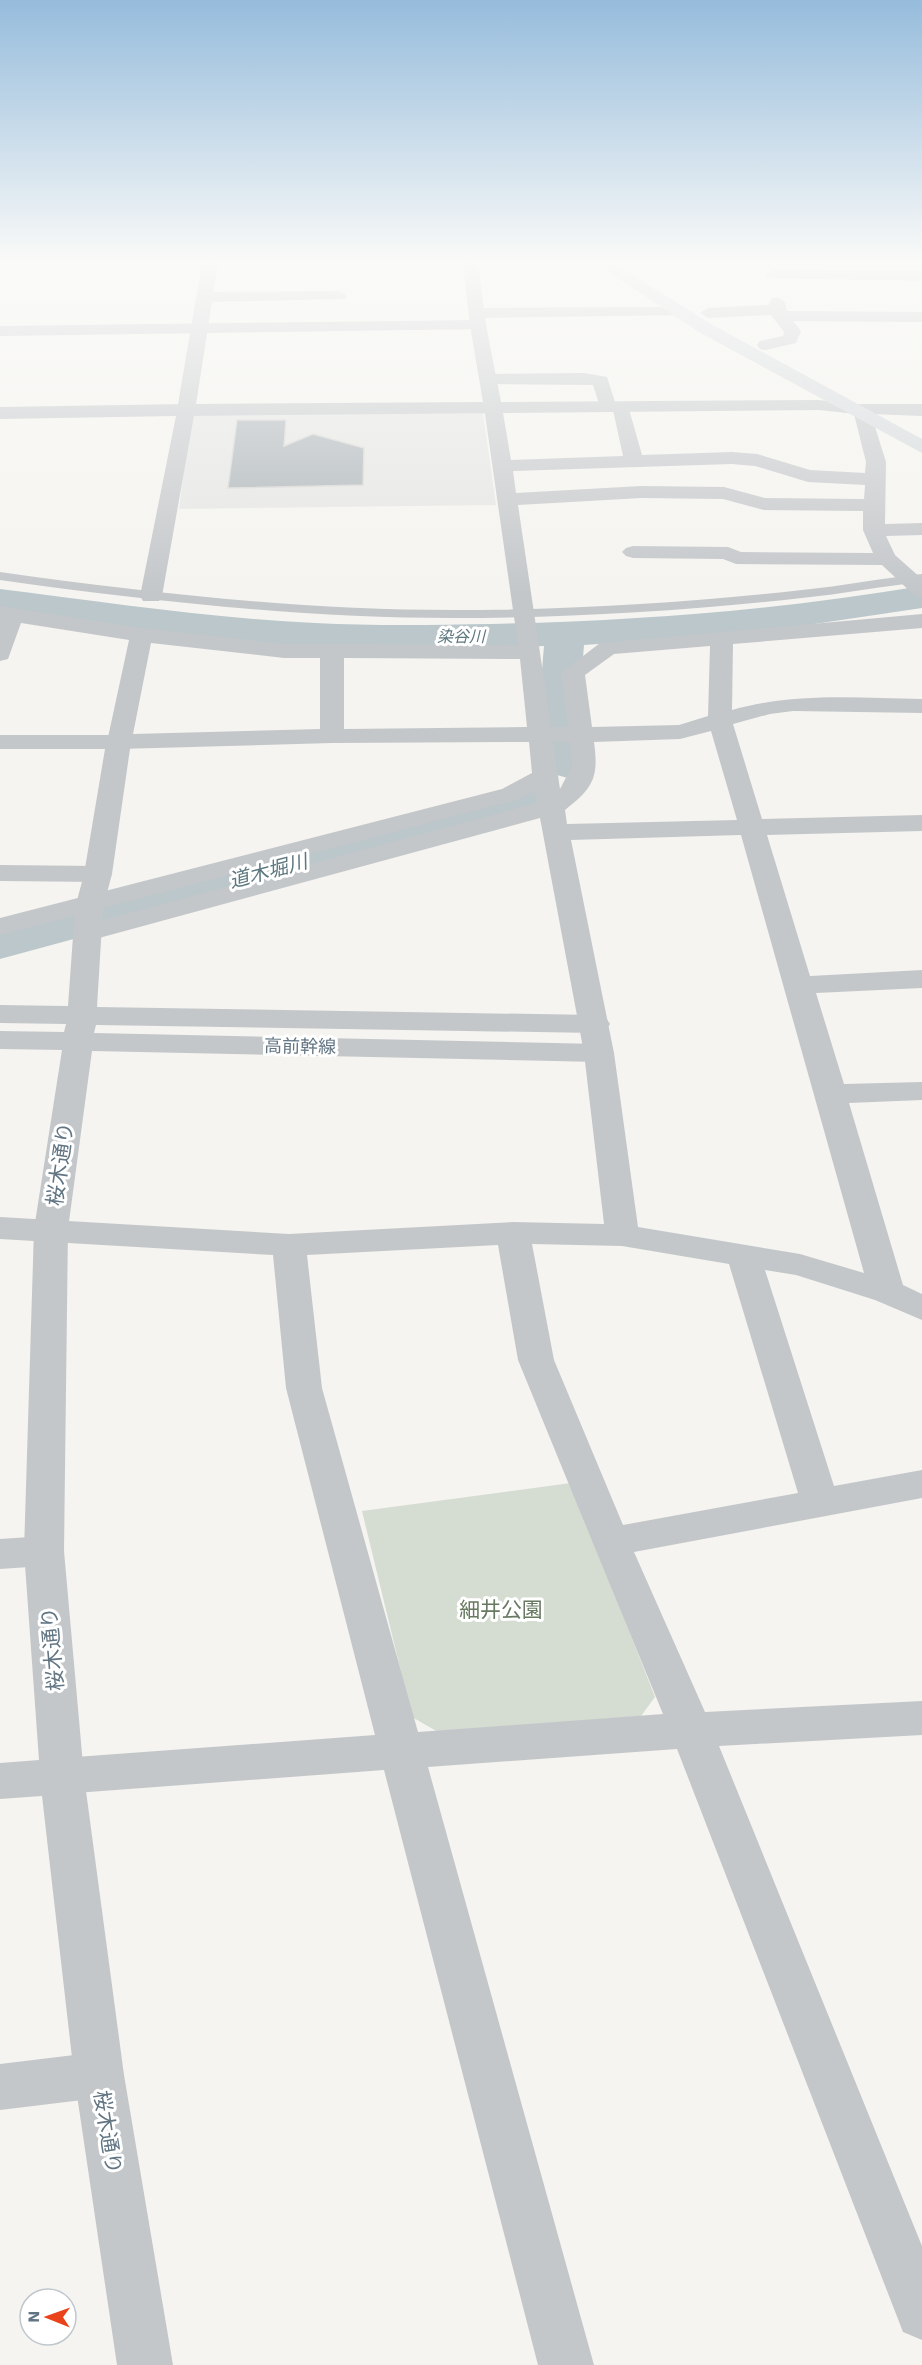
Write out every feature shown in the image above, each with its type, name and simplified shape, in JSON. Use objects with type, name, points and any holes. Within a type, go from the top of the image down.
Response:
[{"type":"main road","points":[[786,373],[922,447]]},
{"type":"main road","points":[[820,373],[922,428]]},
{"type":"street","points":[[151,596],[192,373]]},
{"type":"street","points":[[487,373],[545,734],[545,776],[597,1038],[622,1235]]},
{"type":"street","points":[[488,379],[584,378],[601,381],[614,405],[634,462]]},
{"type":"street","points":[[0,413],[614,405],[819,405],[854,412],[922,410]]},
{"type":"street","points":[[854,412],[876,462],[873,531],[887,559],[916,582]]},
{"type":"street","points":[[502,466],[732,458],[757,460],[808,476],[876,480]]},
{"type":"street","points":[[508,501],[641,492],[724,493],[765,504],[873,506]]},
{"type":"street","points":[[873,531],[922,528]]},
{"type":"street","points":[[633,552],[728,554],[736,558],[817,561],[887,559]]},
{"type":"street","points":[[0,654],[6,614],[141,635],[284,651],[530,650]]},
{"type":"street","points":[[554,820],[575,790],[585,766],[579,735],[573,673],[608,648],[922,621]]},
{"type":"street","name":"桜木通り","points":[[141,635],[119,741],[89,919],[80,1028],[51,1229],[44,1551],[62,1776],[99,2075],[145,2365]]},
{"type":"street","points":[[722,640],[720,720],[831,1094],[886,1292]]},
{"type":"street","points":[[332,651],[332,736]]},
{"type":"street","points":[[0,742],[680,732],[768,707],[793,704],[922,706]]},
{"type":"street","points":[[89,919],[511,794],[545,776]]},
{"type":"street","points":[[0,927],[89,919],[554,820],[750,827],[922,823]]},
{"type":"street","points":[[0,873],[98,874]]},
{"type":"street","points":[[799,985],[922,979]]},
{"type":"street","name":"高前幹線","points":[[0,1014],[80,1028],[597,1038]]},
{"type":"street","name":"高前幹線","points":[[0,1040],[80,1028]]},
{"type":"street","points":[[831,1094],[922,1091]]},
{"type":"street","points":[[0,1228],[51,1229],[289,1245],[513,1233],[622,1235],[801,1265],[886,1292],[922,1308]]},
{"type":"street","points":[[513,1233],[536,1360],[610,1542],[691,1730],[922,2313]]},
{"type":"street","points":[[289,1245],[304,1388],[566,2365]]},
{"type":"street","points":[[744,1257],[820,1502]]},
{"type":"street","points":[[610,1542],[922,1484]]},
{"type":"street","points":[[0,1554],[44,1551]]},
{"type":"street","points":[[0,1781],[691,1730],[922,1718]]},
{"type":"street","points":[[0,2087],[99,2075]]},
{"type":"lane","points":[[0,576],[223,604],[359,612],[456,614],[525,614],[758,597],[916,582]]},
{"type":"shaded area","points":[[478,411],[483,413],[496,505],[179,509],[191,416],[197,414]]},
{"type":"green space","name":"細井公園","points":[[571,1483],[655,1697],[641,1716],[438,1732],[412,1717],[362,1511]]},
{"type":"building","points":[[237,420],[286,420],[284,446],[313,434],[364,448],[363,485],[228,488]]},
{"type":"waterway","name":"染谷川","points":[[0,600],[259,631],[317,635],[468,636],[582,633],[696,626],[809,615],[922,597]]},
{"type":"waterway","name":"道木堀川","points":[[565,635],[562,670],[568,765]]},
{"type":"waterway","name":"道木堀川","points":[[0,944],[526,803],[536,797]]}]
